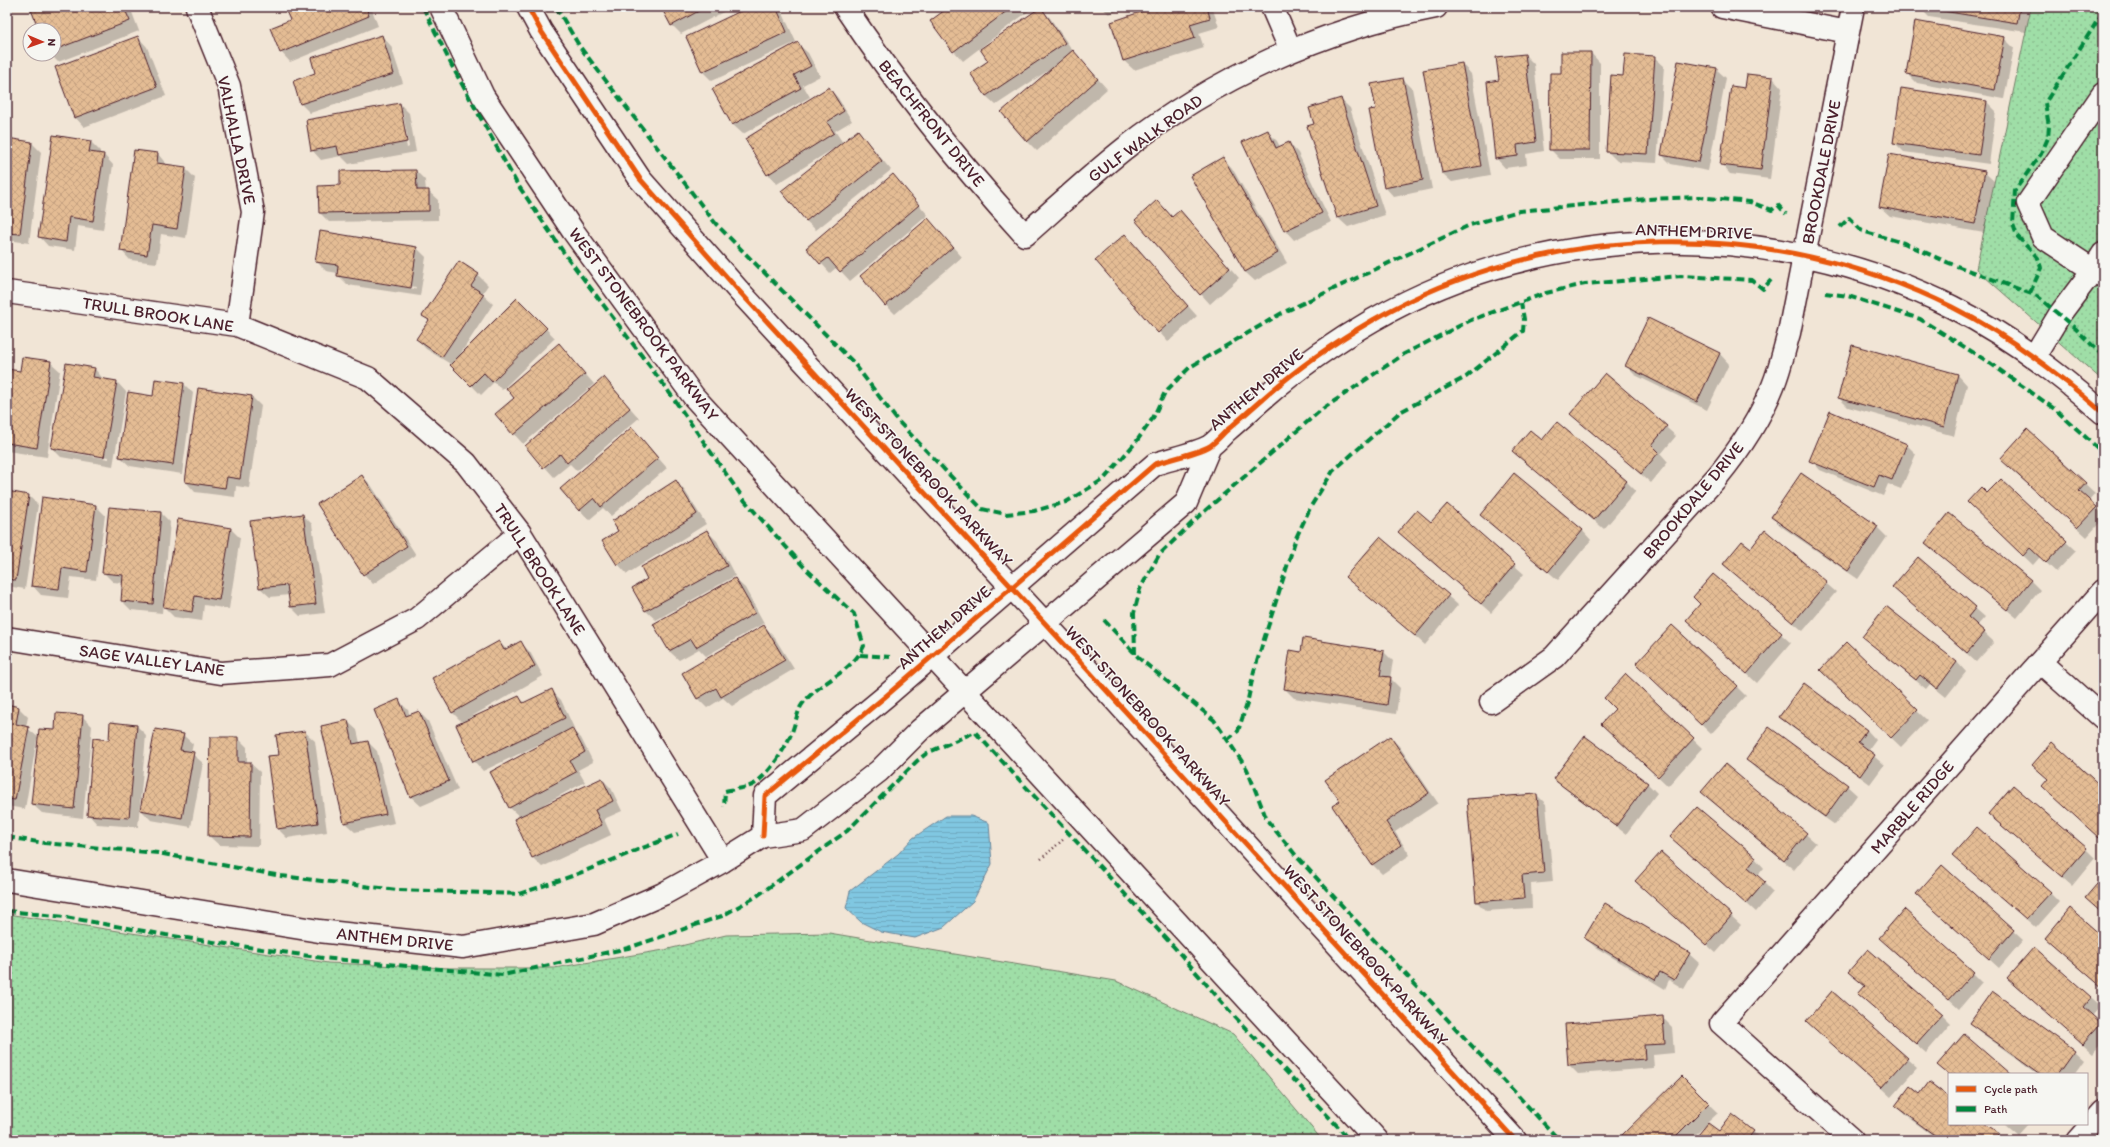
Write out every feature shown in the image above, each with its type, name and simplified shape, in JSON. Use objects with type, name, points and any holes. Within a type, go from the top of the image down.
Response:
[{"type":"street","name":"VALHALLA DRIVE","points":[[197,7],[229,86],[253,212],[237,325]]},
{"type":"street","name":"WEST STONEBROOK PARKWAY","points":[[441,7],[483,96],[573,231],[694,397],[1377,1140]]},
{"type":"street","name":"WEST STONEBROOK PARKWAY","points":[[528,7],[541,31],[640,179],[739,291],[1045,623],[1514,1140]]},
{"type":"street","name":"BEACHFRONT DRIVE","points":[[845,7],[916,107],[957,158],[1025,235]]},
{"type":"street","points":[[1272,7],[1291,51]]},
{"type":"street","name":"GULF WALK ROAD","points":[[1025,235],[1087,179],[1164,120],[1205,94],[1247,71],[1291,51],[1374,22],[1436,7]]},
{"type":"street","points":[[1722,7],[1848,32]]},
{"type":"street","name":"BROOKDALE DRIVE","points":[[1491,702],[1554,657],[1734,456],[1749,433],[1774,385],[1789,333],[1853,7]]},
{"type":"street","points":[[2034,357],[2060,314],[2100,267],[2043,237],[2028,203],[2103,94]]},
{"type":"street","name":"ANTHEM DRIVE","points":[[763,836],[765,796],[1155,464],[1210,446],[1300,368],[1336,342],[1374,319],[1413,299],[1454,282],[1497,267],[1540,256],[1627,243],[1672,241],[1716,242],[1760,247],[1804,255],[1880,276],[1917,291],[1987,326],[2034,357],[2103,413]]},
{"type":"street","name":"TRULL BROOK LANE","points":[[7,292],[237,325],[368,378],[466,463],[520,533],[723,861]]},
{"type":"street","name":"ANTHEM DRIVE","points":[[7,880],[319,931],[464,947],[594,924],[663,894],[723,861],[763,836],[803,830],[879,771],[920,730],[1186,503],[1210,446]]},
{"type":"street","name":"SAGE VALLEY LANE","points":[[7,638],[221,673],[330,665],[417,619],[520,533]]},
{"type":"street","name":"MARBLE RIDGE","points":[[1852,1140],[1721,1023],[2103,591]]},
{"type":"street","points":[[2040,662],[2103,718]]},
{"type":"street","points":[[2078,1140],[2103,1112]]},
{"type":"path","points":[[1041,859],[1069,835]]},
{"type":"green space","points":[[2031,7],[2103,7],[2103,381],[1976,269]]},
{"type":"green space","points":[[7,914],[328,963],[449,968],[554,968],[664,950],[726,935],[829,933],[1116,981],[1233,1034],[1322,1140],[7,1140]]},
{"type":"water","points":[[946,816],[971,816],[989,823],[992,864],[973,901],[944,927],[915,938],[881,932],[861,922],[846,908],[850,891],[898,854],[913,838]]},
{"type":"building","points":[[30,7],[124,7],[130,21],[62,47],[62,22],[36,22]]},
{"type":"building","points":[[284,7],[366,7],[369,16],[280,53],[270,28],[290,20]]},
{"type":"building","points":[[661,7],[706,7],[671,26]]},
{"type":"building","points":[[749,7],[776,7],[787,32],[702,72],[686,37]]},
{"type":"building","points":[[949,7],[1012,7],[953,52],[930,21]]},
{"type":"building","points":[[1041,7],[1065,43],[986,96],[970,73],[988,61],[980,49]]},
{"type":"building","points":[[1155,7],[1207,7],[1210,18],[1190,24],[1195,38],[1123,61],[1111,22]]},
{"type":"building","points":[[1918,7],[2020,7],[2017,23]]},
{"type":"building","points":[[1915,21],[2005,37],[1995,90],[1906,74]]},
{"type":"building","points":[[382,35],[394,74],[300,104],[293,81],[315,73],[311,58]]},
{"type":"building","points":[[138,36],[157,87],[74,118],[55,67]]},
{"type":"building","points":[[798,42],[811,66],[794,75],[801,88],[732,125],[712,89]]},
{"type":"building","points":[[1073,50],[1098,79],[1027,142],[1001,112]]},
{"type":"building","points":[[1561,52],[1591,52],[1590,150],[1549,150],[1550,73],[1561,73]]},
{"type":"building","points":[[1525,54],[1536,142],[1517,145],[1518,156],[1495,159],[1487,82],[1499,80],[1496,57]]},
{"type":"building","points":[[1625,54],[1655,56],[1648,154],[1606,152],[1611,75],[1623,76]]},
{"type":"building","points":[[1678,61],[1717,68],[1699,162],[1661,155]]},
{"type":"building","points":[[1462,63],[1481,166],[1442,173],[1423,70]]},
{"type":"building","points":[[1747,74],[1773,77],[1761,170],[1720,165],[1731,86],[1745,88]]},
{"type":"building","points":[[1403,78],[1423,180],[1384,188],[1369,110],[1376,109],[1371,84]]},
{"type":"building","points":[[829,87],[844,111],[827,122],[834,133],[767,175],[745,139]]},
{"type":"building","points":[[1901,88],[1987,101],[1979,155],[1893,143]]},
{"type":"building","points":[[1341,98],[1376,206],[1337,218],[1307,126],[1314,124],[1309,108]]},
{"type":"building","points":[[400,103],[407,142],[339,155],[337,146],[311,151],[306,120]]},
{"type":"building","points":[[858,130],[882,161],[806,221],[781,191]]},
{"type":"building","points":[[1268,130],[1276,148],[1289,142],[1322,213],[1284,231],[1242,142]]},
{"type":"building","points":[[53,135],[91,141],[89,152],[104,154],[93,221],[69,217],[66,242],[38,237]]},
{"type":"building","points":[[7,138],[32,142],[20,234],[7,233]]},
{"type":"building","points":[[134,150],[158,153],[157,163],[186,167],[177,229],[152,225],[147,255],[120,251]]},
{"type":"building","points":[[1889,154],[1985,171],[1975,224],[1879,207]]},
{"type":"building","points":[[1223,157],[1278,253],[1245,272],[1190,176]]},
{"type":"building","points":[[416,170],[417,190],[429,190],[429,211],[319,213],[318,186],[340,185],[340,171]]},
{"type":"building","points":[[893,174],[919,205],[840,272],[828,258],[820,264],[806,248]]},
{"type":"building","points":[[1157,200],[1172,217],[1180,210],[1230,268],[1200,295],[1135,220]]},
{"type":"building","points":[[928,218],[953,247],[885,306],[860,276]]},
{"type":"building","points":[[320,231],[417,247],[411,288],[337,276],[338,265],[315,262]]},
{"type":"building","points":[[1125,234],[1188,306],[1158,333],[1095,260]]},
{"type":"building","points":[[459,261],[479,274],[471,286],[484,294],[442,357],[416,339],[429,320],[422,316]]},
{"type":"building","points":[[517,298],[547,328],[492,382],[484,373],[471,386],[450,365]]},
{"type":"building","points":[[1648,318],[1720,353],[1697,402],[1625,366]]},
{"type":"building","points":[[559,343],[585,374],[513,435],[495,414],[514,398],[506,388]]},
{"type":"building","points":[[1852,345],[1958,374],[1944,427],[1838,398]]},
{"type":"building","points":[[22,357],[51,361],[37,448],[7,443],[7,369],[20,371]]},
{"type":"building","points":[[66,363],[95,368],[93,377],[117,381],[104,457],[51,448]]},
{"type":"building","points":[[1605,373],[1667,426],[1652,445],[1659,452],[1641,474],[1570,414]]},
{"type":"building","points":[[604,377],[630,408],[567,463],[560,454],[543,468],[525,446]]},
{"type":"building","points":[[155,379],[184,383],[173,465],[119,457],[128,392],[153,396]]},
{"type":"building","points":[[198,388],[252,396],[240,479],[227,477],[225,488],[185,482]]},
{"type":"building","points":[[1830,411],[1907,444],[1892,480],[1879,475],[1874,487],[1809,461]]},
{"type":"building","points":[[1557,422],[1627,481],[1594,520],[1512,451],[1530,430],[1542,440]]},
{"type":"building","points":[[632,427],[658,458],[601,507],[594,498],[579,511],[560,489]]},
{"type":"building","points":[[2027,429],[2086,483],[2079,491],[2097,507],[2077,528],[2000,459]]},
{"type":"building","points":[[1514,473],[1583,530],[1548,572],[1480,515]]},
{"type":"building","points":[[1801,473],[1878,526],[1848,571],[1771,517]]},
{"type":"building","points":[[362,475],[407,546],[363,575],[317,504]]},
{"type":"building","points":[[2001,479],[2067,541],[2046,563],[2030,548],[2023,556],[1967,502],[1981,487],[1987,493]]},
{"type":"building","points":[[676,480],[697,514],[617,565],[602,541],[618,531],[612,521]]},
{"type":"building","points":[[7,491],[29,495],[16,580],[7,579]]},
{"type":"building","points":[[42,497],[96,505],[87,572],[62,568],[59,589],[31,586]]},
{"type":"building","points":[[1447,504],[1515,564],[1481,604],[1398,532],[1417,510],[1431,522]]},
{"type":"building","points":[[109,507],[161,512],[153,604],[121,601],[123,575],[102,573]]},
{"type":"building","points":[[1949,513],[2031,580],[2007,610],[1925,543]]},
{"type":"building","points":[[303,514],[316,604],[290,607],[287,585],[259,588],[250,521]]},
{"type":"building","points":[[178,519],[231,528],[219,600],[195,596],[192,612],[163,607]]},
{"type":"building","points":[[707,530],[727,566],[645,611],[632,588],[647,579],[641,567]]},
{"type":"building","points":[[1765,530],[1827,582],[1793,623],[1723,564],[1742,541],[1751,548]]},
{"type":"building","points":[[1380,537],[1449,595],[1415,636],[1345,577]]},
{"type":"building","points":[[1918,557],[1976,607],[1968,617],[1985,632],[1967,653],[1892,587]]},
{"type":"building","points":[[1713,574],[1782,633],[1747,674],[1686,620],[1700,604],[1693,597]]},
{"type":"building","points":[[735,578],[755,613],[696,647],[691,639],[669,651],[653,624]]},
{"type":"building","points":[[1886,606],[1957,662],[1937,689],[1920,675],[1916,680],[1862,637]]},
{"type":"building","points":[[764,625],[785,660],[721,697],[716,688],[697,699],[682,673]]},
{"type":"building","points":[[1672,625],[1738,686],[1701,725],[1636,664]]},
{"type":"building","points":[[1303,638],[1384,651],[1380,676],[1391,677],[1387,705],[1284,689],[1290,650],[1301,652]]},
{"type":"building","points":[[499,641],[504,650],[521,641],[535,666],[452,713],[432,678]]},
{"type":"building","points":[[1847,642],[1918,710],[1891,738],[1820,670]]},
{"type":"building","points":[[1626,674],[1694,738],[1658,777],[1601,724],[1615,709],[1604,698]]},
{"type":"building","points":[[1804,683],[1867,730],[1858,742],[1875,755],[1860,776],[1779,717]]},
{"type":"building","points":[[552,689],[565,718],[473,762],[456,725],[519,696],[523,703]]},
{"type":"building","points":[[399,699],[406,716],[419,711],[449,781],[410,797],[374,710]]},
{"type":"building","points":[[7,704],[19,707],[16,724],[29,727],[15,800],[7,799]]},
{"type":"building","points":[[56,713],[83,715],[74,809],[31,804],[39,729],[55,730]]},
{"type":"building","points":[[348,720],[353,744],[368,741],[386,814],[344,823],[321,726]]},
{"type":"building","points":[[110,722],[137,725],[129,818],[87,815],[93,738],[109,740]]},
{"type":"building","points":[[1769,727],[1848,785],[1825,817],[1746,760]]},
{"type":"building","points":[[572,728],[585,752],[570,761],[576,772],[509,808],[490,772]]},
{"type":"building","points":[[155,729],[184,734],[180,750],[194,752],[182,818],[140,810]]},
{"type":"building","points":[[305,731],[318,823],[277,829],[267,756],[279,755],[276,735]]},
{"type":"building","points":[[1390,736],[1429,793],[1386,822],[1401,845],[1372,865],[1332,806],[1340,801],[1325,780]]},
{"type":"building","points":[[1585,736],[1648,783],[1616,826],[1553,779]]},
{"type":"building","points":[[210,737],[238,737],[238,762],[251,762],[250,837],[208,836]]},
{"type":"building","points":[[2052,742],[2103,788],[2103,834],[2099,838],[2042,786],[2048,779],[2032,765]]},
{"type":"building","points":[[1725,764],[1807,833],[1784,861],[1701,792]]},
{"type":"building","points":[[602,778],[613,801],[595,810],[602,825],[532,858],[514,819]]},
{"type":"building","points":[[2013,785],[2087,848],[2062,877],[1988,814]]},
{"type":"building","points":[[1537,794],[1544,873],[1522,875],[1524,898],[1476,902],[1467,799]]},
{"type":"building","points":[[1697,807],[1756,857],[1748,867],[1765,882],[1746,904],[1670,837]]},
{"type":"building","points":[[1977,827],[2051,892],[2026,919],[1952,855]]},
{"type":"building","points":[[1661,852],[1732,915],[1706,945],[1635,881]]},
{"type":"building","points":[[1942,865],[2014,930],[1989,959],[1916,894]]},
{"type":"building","points":[[2103,877],[2103,914],[2085,898]]},
{"type":"building","points":[[1605,903],[1690,953],[1674,980],[1660,972],[1655,980],[1584,938]]},
{"type":"building","points":[[2070,908],[2103,937],[2103,988],[2045,938]]},
{"type":"building","points":[[1904,909],[1974,972],[1949,1000],[1879,938]]},
{"type":"building","points":[[2034,947],[2091,997],[2083,1007],[2101,1023],[2082,1044],[2007,978]]},
{"type":"building","points":[[1868,949],[1943,1014],[1916,1044],[1858,994],[1865,986],[1848,972]]},
{"type":"building","points":[[1832,991],[1908,1058],[1881,1088],[1806,1021]]},
{"type":"building","points":[[1992,991],[2074,1050],[2058,1073],[2040,1073],[1969,1023]]},
{"type":"building","points":[[1663,1016],[1665,1044],[1644,1045],[1645,1059],[1568,1065],[1565,1024]]},
{"type":"building","points":[[1964,1034],[2009,1073],[1948,1074],[1937,1065]]},
{"type":"building","points":[[1682,1076],[1709,1103],[1672,1140],[1621,1140],[1619,1138]]},
{"type":"building","points":[[1929,1082],[1948,1096],[1948,1125],[1986,1125],[2000,1134],[1995,1140],[1941,1140],[1895,1106],[1910,1086],[1920,1094]]},
{"type":"building","points":[[1732,1114],[1754,1131],[1747,1140],[1694,1140],[1708,1123],[1719,1131]]},
{"type":"marked path","points":[[423,7],[452,66],[516,182],[564,253],[664,385],[745,501],[804,567],[854,614],[864,646],[858,656],[808,698],[801,706],[792,732],[785,746],[766,774],[754,784],[725,791],[724,807]]},
{"type":"marked path","points":[[556,7],[580,47],[716,224],[853,362],[897,420],[982,509],[1006,514],[1034,511],[1066,502],[1104,479],[1136,442],[1153,418],[1165,392],[1190,367],[1282,313],[1470,225],[1519,211],[1646,199],[1699,197],[1750,202],[1772,210],[1778,205],[1786,214]]},
{"type":"marked path","points":[[2030,293],[2041,268],[2038,258],[2017,236],[2013,224],[2015,190],[2041,154],[2048,138],[2049,126],[2045,103],[2103,12]]},
{"type":"marked path","points":[[1840,227],[1849,218],[1862,231],[1904,243],[1949,263],[2037,296],[2076,329],[2103,356]]},
{"type":"marked path","points":[[1135,654],[1134,613],[1140,589],[1159,555],[1199,516],[1321,410],[1404,354],[1471,320],[1546,293],[1585,284],[1681,276],[1752,280],[1763,289],[1771,280]]},
{"type":"marked path","points":[[1825,293],[1848,296],[1920,319],[1990,363],[2056,410],[2103,453]]},
{"type":"marked path","points":[[1227,740],[1238,731],[1247,704],[1254,671],[1296,538],[1311,506],[1333,471],[1400,412],[1466,377],[1523,331],[1524,319],[1521,303]]},
{"type":"marked path","points":[[1104,620],[1140,659],[1214,720],[1247,769],[1267,820],[1298,858],[1559,1140]]},
{"type":"marked path","points":[[860,655],[890,657]]},
{"type":"marked path","points":[[7,911],[65,917],[166,935],[323,958],[503,975],[628,948],[722,916],[757,896],[847,831],[917,761],[927,753],[975,732],[1174,947],[1233,1015],[1341,1130],[1348,1140]]},
{"type":"marked path","points":[[7,837],[44,843],[158,853],[281,876],[397,890],[519,894],[572,876],[678,834]]},
{"type":"cycle path","points":[[528,7],[541,31],[640,179],[739,291],[1076,657],[1515,1140]]},
{"type":"cycle path","points":[[763,836],[765,796],[886,696],[1155,464],[1205,449],[1210,446],[1291,375],[1331,346],[1373,320],[1441,287],[1512,263],[1586,248],[1661,242],[1736,245],[1810,257],[1883,278],[1952,307],[1973,318],[2031,355],[2068,383],[2103,413]]}]
